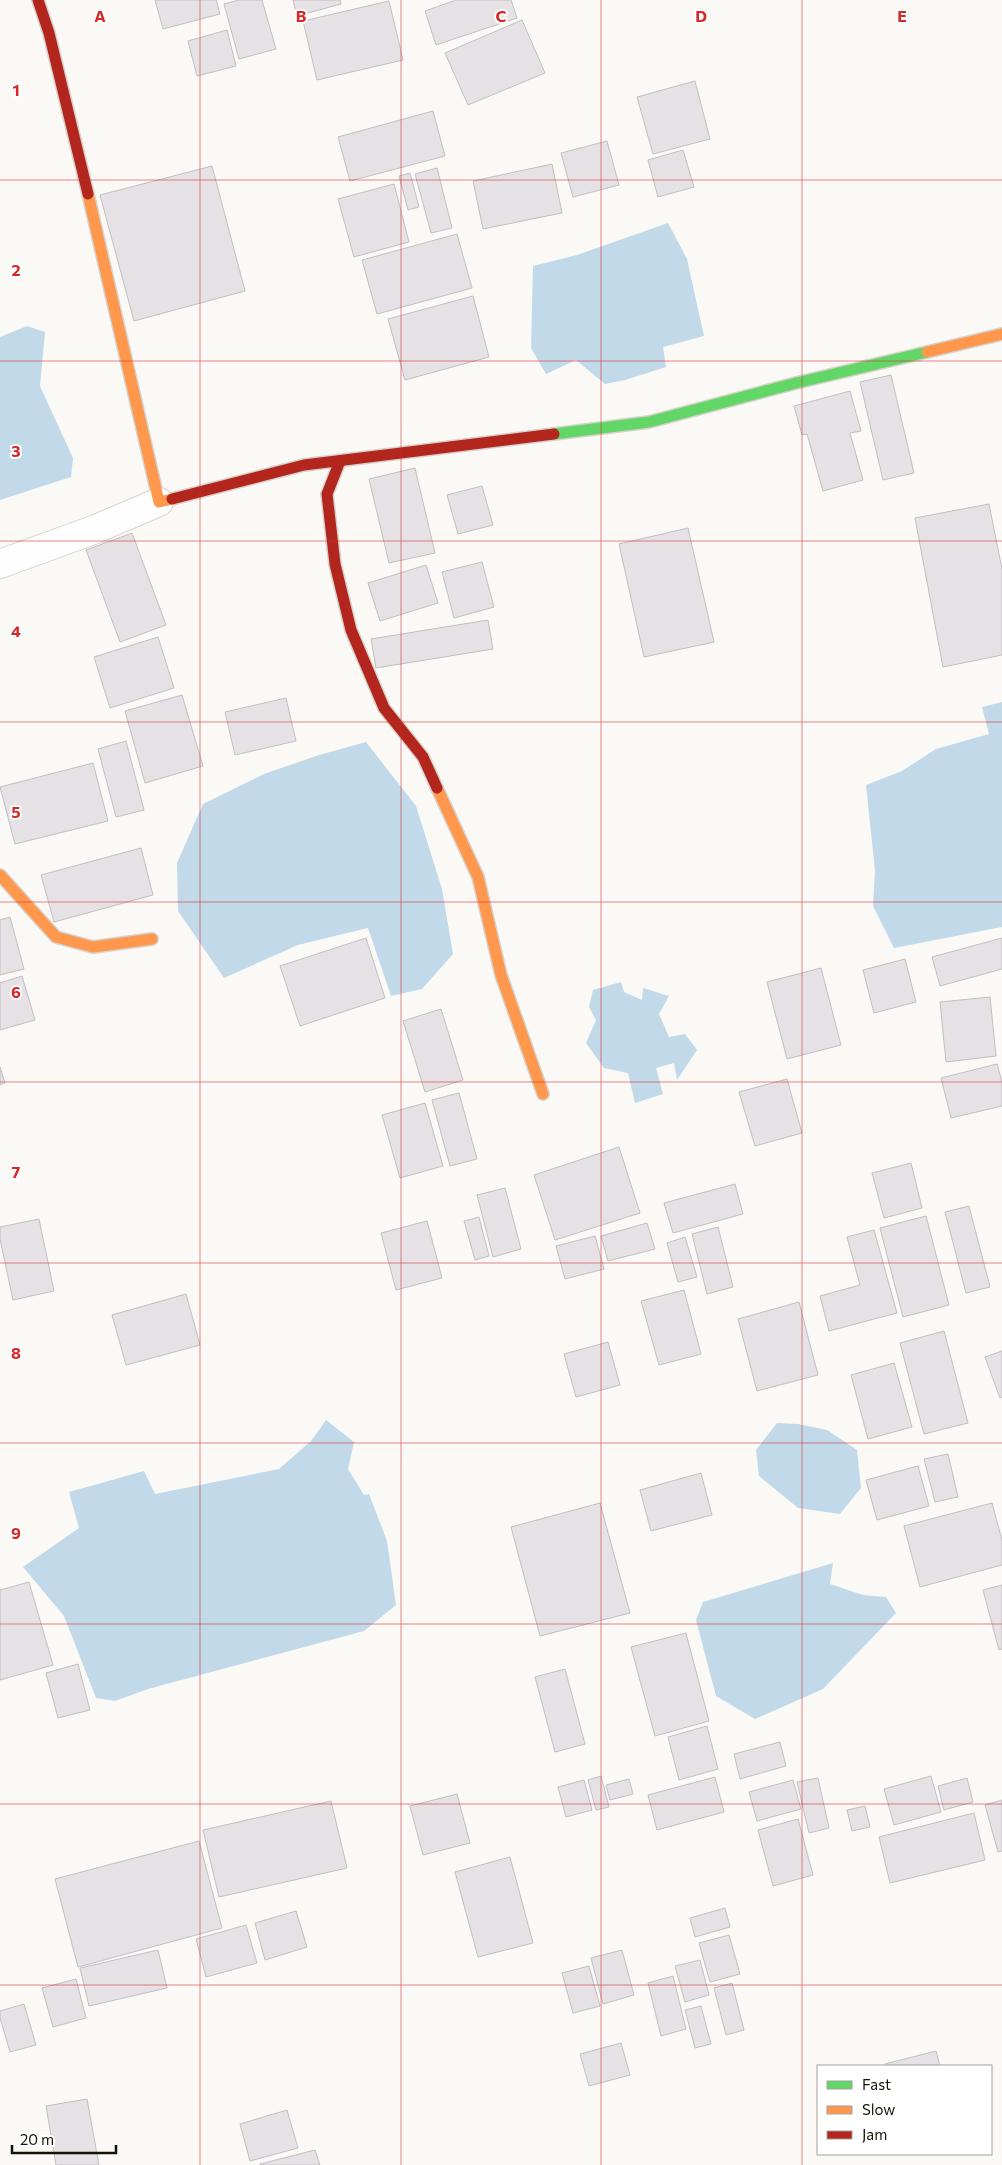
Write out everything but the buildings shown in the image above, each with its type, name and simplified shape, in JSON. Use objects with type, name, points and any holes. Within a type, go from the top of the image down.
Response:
[{"type":"street","points":[[38,0],[54,52],[121,332],[158,502]]},
{"type":"street","points":[[0,564],[96,530],[158,502],[304,465],[649,422],[796,383],[1002,334]]},
{"type":"street","points":[[340,461],[326,494],[335,564],[351,630],[384,708],[422,757],[478,877],[501,974],[543,1094]]},
{"type":"street","points":[[0,875],[56,937],[92,947],[152,939]]},
{"type":"water","points":[[668,223],[687,259],[704,336],[663,347],[666,367],[625,380],[605,384],[576,360],[546,374],[531,348],[533,266],[577,255]]},
{"type":"water","points":[[27,326],[45,332],[40,386],[73,458],[71,477],[0,500],[0,337]]},
{"type":"water","points":[[1002,702],[1002,927],[894,948],[873,906],[875,871],[866,785],[902,771],[936,749],[989,734],[982,707]]},
{"type":"water","points":[[366,742],[416,806],[442,889],[453,954],[422,989],[391,996],[368,928],[298,945],[224,978],[178,911],[177,863],[203,804],[264,774],[319,755]]},
{"type":"water","points":[[621,982],[624,992],[642,1000],[643,988],[669,996],[659,1014],[669,1037],[685,1034],[697,1050],[677,1080],[674,1063],[656,1068],[663,1094],[635,1103],[628,1073],[604,1068],[586,1043],[596,1020],[589,1007],[593,990]]},
{"type":"water","points":[[326,1420],[354,1442],[348,1469],[364,1495],[369,1494],[387,1541],[396,1605],[364,1631],[148,1689],[115,1701],[96,1698],[64,1616],[23,1567],[79,1528],[69,1492],[144,1471],[155,1494],[279,1469],[311,1441]]},
{"type":"water","points":[[777,1423],[798,1424],[827,1430],[857,1450],[861,1488],[840,1514],[798,1508],[759,1476],[756,1450]]},
{"type":"water","points":[[833,1563],[830,1584],[863,1595],[886,1597],[896,1613],[823,1689],[755,1719],[716,1696],[696,1620],[703,1602]]},
{"type":"traffic: fast","points":[[554,434],[649,422],[796,383],[927,352]]},
{"type":"traffic: slow","points":[[88,194],[159,502],[172,499]]},
{"type":"traffic: slow","points":[[927,352],[1002,334]]},
{"type":"traffic: slow","points":[[437,788],[478,877],[501,975],[543,1094]]},
{"type":"traffic: slow","points":[[0,875],[56,937],[93,947],[152,939]]},
{"type":"traffic: jam","points":[[38,0],[49,33],[88,194]]},
{"type":"traffic: jam","points":[[172,499],[304,465],[554,434]]},
{"type":"traffic: jam","points":[[340,461],[327,494],[335,564],[351,630],[384,708],[423,757],[437,788]]}]
